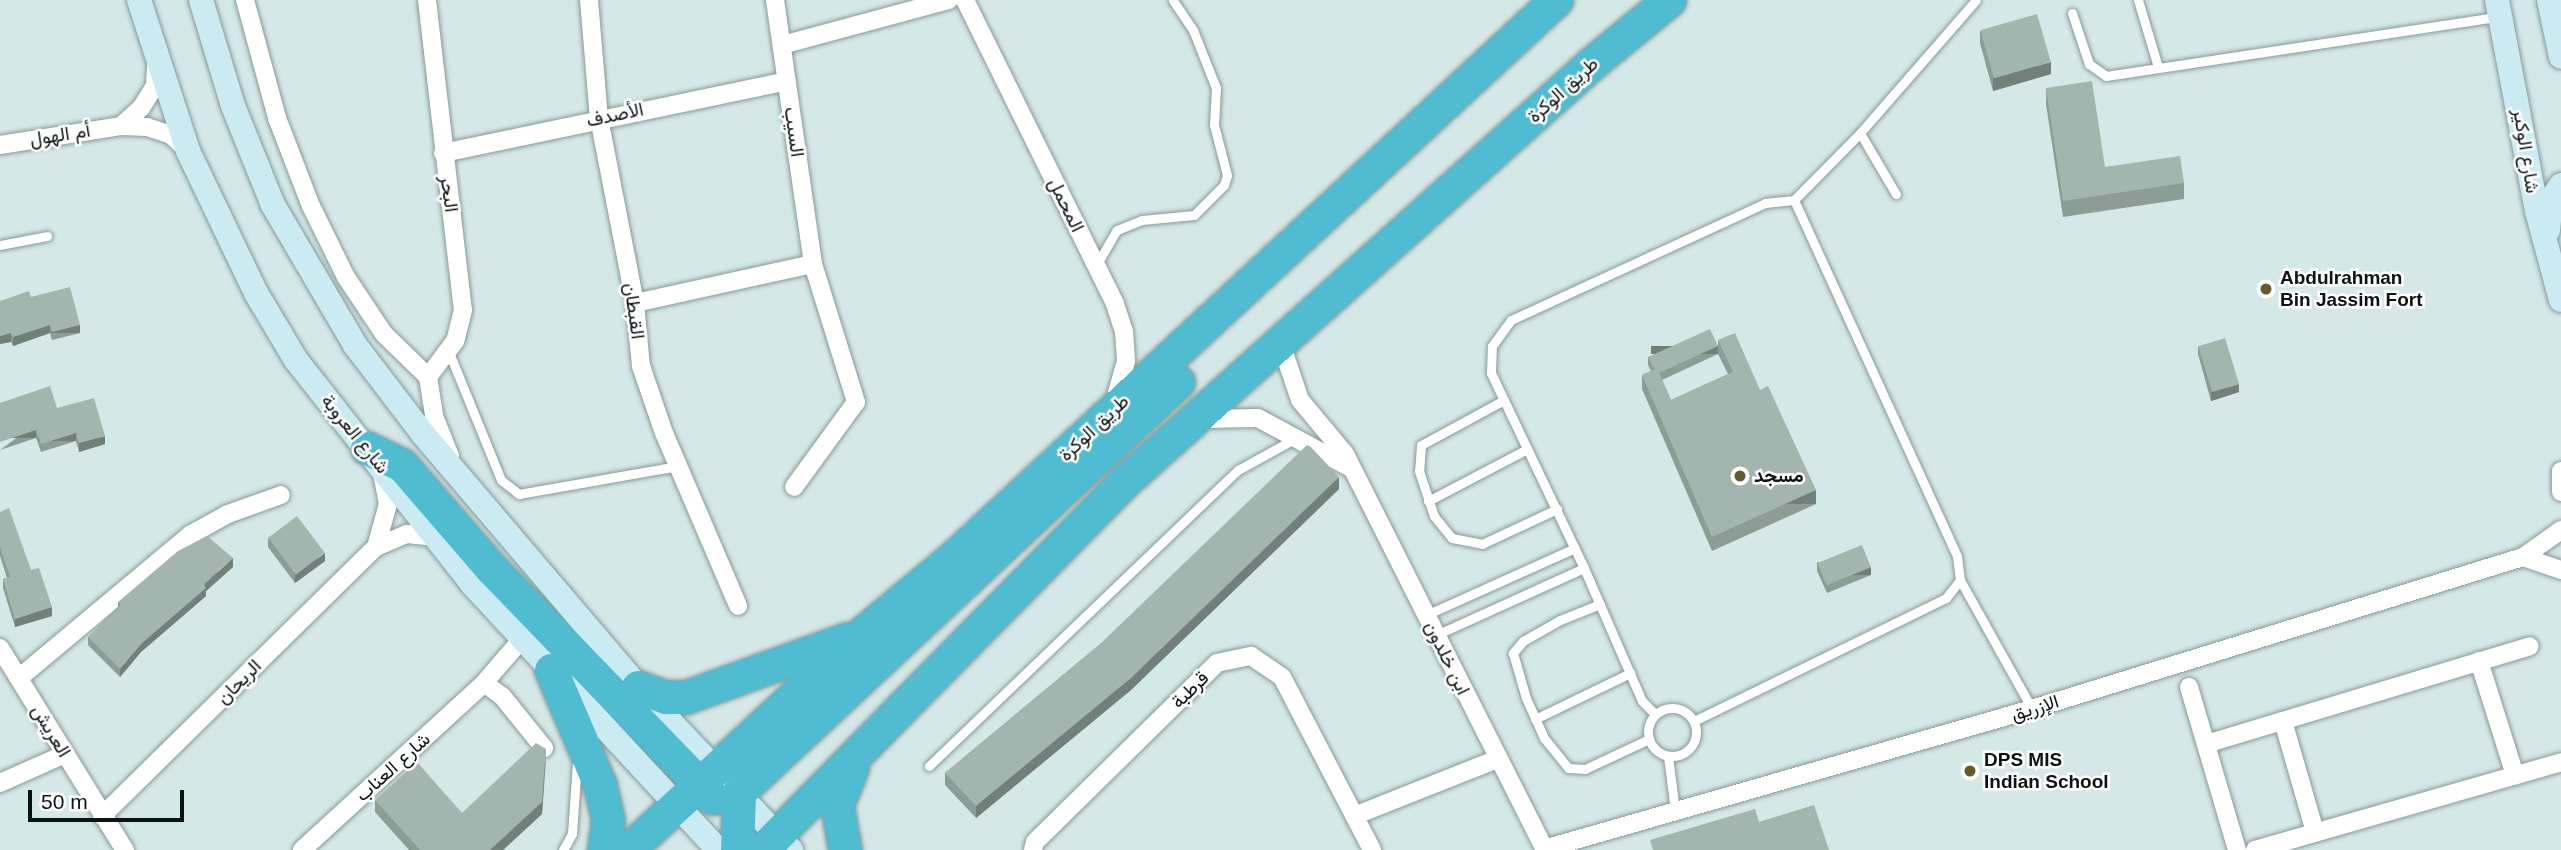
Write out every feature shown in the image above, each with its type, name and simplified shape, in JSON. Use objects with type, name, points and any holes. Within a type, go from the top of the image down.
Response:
[{"type":"highway","name":"طريق الوكرة","points":[[628,850],[718,814],[860,635],[955,556],[1556,0]]},
{"type":"highway","points":[[1591,64],[1645,0]]},
{"type":"highway","name":"طريق الوكرة","points":[[773,846],[1125,481],[1591,64],[1669,0]]},
{"type":"highway","points":[[718,814],[1452,127],[1503,49]]},
{"type":"highway","points":[[372,454],[402,465],[490,567],[718,814],[773,846]]},
{"type":"highway","points":[[638,687],[666,697],[705,692],[860,635]]},
{"type":"highway","points":[[551,670],[579,729],[608,820],[604,850]]},
{"type":"highway","points":[[845,850],[837,805],[856,759]]},
{"type":"street","name":"شارع العروبة","points":[[139,0],[188,151],[275,328],[436,537],[521,640],[551,670],[718,814]]},
{"type":"street","points":[[201,0],[252,156],[298,252],[355,345],[464,484],[638,687],[718,814]]},
{"type":"street","points":[[245,0],[277,118],[328,242],[384,334],[428,377],[443,442],[464,484]]},
{"type":"street","name":"البحر","points":[[426,0],[463,310],[462,327],[428,377]]},
{"type":"street","name":"القبطان","points":[[589,0],[599,118],[635,303],[642,366],[678,466],[738,606]]},
{"type":"street","name":"السيب","points":[[775,0],[813,264],[856,402],[794,487]]},
{"type":"street","points":[[782,45],[949,0]]},
{"type":"street","name":"المحمل","points":[[965,0],[1115,304],[1124,331],[1126,361],[1120,389],[1107,416]]},
{"type":"street","points":[[2549,0],[2561,57]]},
{"type":"street","name":"شارع الوكير","points":[[2500,8],[2546,243],[2561,300]]},
{"type":"street","points":[[121,125],[141,108],[155,86],[157,60]]},
{"type":"street","name":"الأصدف","points":[[443,153],[599,118],[787,81]]},
{"type":"street","name":"أم الهول","points":[[0,145],[121,125],[146,127],[171,135],[188,151]]},
{"type":"street","points":[[2546,243],[2551,200],[2561,185]]},
{"type":"street","points":[[635,303],[813,264]]},
{"type":"street","name":"ابن خلدون","points":[[1280,341],[1300,400],[1345,454],[1349,467],[1545,849]]},
{"type":"street","points":[[1192,421],[1214,416],[1258,418],[1299,437],[1349,467]]},
{"type":"street","name":"الريحان","points":[[372,454],[388,504],[376,547]]},
{"type":"street","points":[[2561,471],[2561,492]]},
{"type":"street","points":[[19,678],[190,535],[228,514],[281,495]]},
{"type":"street","name":"الإزريق","points":[[1545,849],[2032,709],[2523,557],[2561,530]]},
{"type":"street","name":"الريحان","points":[[102,816],[376,547],[407,534],[436,537]]},
{"type":"street","points":[[2523,557],[2561,570]]},
{"type":"street","name":"شارع العناب","points":[[302,850],[484,683],[521,640]]},
{"type":"street","points":[[2206,744],[2530,646]]},
{"type":"street","name":"العريش","points":[[0,648],[125,850]]},
{"type":"street","name":"قرطبة","points":[[1033,850],[1035,842],[1217,663],[1251,656],[1282,677],[1371,850]]},
{"type":"street","points":[[2479,661],[2515,775]]},
{"type":"street","points":[[484,683],[502,696],[544,748]]},
{"type":"street","points":[[2189,687],[2237,850]]},
{"type":"street","points":[[2283,721],[2315,832]]},
{"type":"street","points":[[0,783],[65,754]]},
{"type":"street","points":[[1354,816],[1497,759]]},
{"type":"street","points":[[2256,850],[2561,762]]},
{"type":"lane","points":[[1096,266],[1116,230],[1142,220],[1194,215],[1217,193],[1227,175],[1214,125],[1216,88],[1193,30],[1173,0]]},
{"type":"lane","points":[[1655,714],[1642,701],[1575,548],[1491,373],[1492,346],[1511,320],[1765,203],[1794,200],[1860,133],[1976,0]]},
{"type":"lane","points":[[2137,0],[2158,67]]},
{"type":"lane","points":[[2072,13],[2089,64],[2106,76],[2443,28],[2500,8]]},
{"type":"lane","points":[[1860,133],[1896,194]]},
{"type":"lane","points":[[1794,200],[1957,556],[1960,580],[2032,709]]},
{"type":"lane","points":[[0,245],[47,236]]},
{"type":"lane","points":[[448,351],[501,480],[519,494],[678,466]]},
{"type":"lane","points":[[1504,400],[1421,445],[1417,458],[1427,501],[1452,538],[1468,543],[1492,540],[1557,509]]},
{"type":"lane","points":[[929,766],[1238,470],[1299,437]]},
{"type":"lane","points":[[1427,501],[1527,449]]},
{"type":"lane","points":[[1426,615],[1575,548]]},
{"type":"lane","points":[[1436,635],[1584,568]]},
{"type":"lane","points":[[1694,721],[1946,598],[1960,580]]},
{"type":"lane","points":[[1600,604],[1560,620],[1523,641],[1513,653],[1535,719],[1556,758],[1568,768],[1585,768],[1649,739]]},
{"type":"lane","points":[[1535,719],[1630,673]]},
{"type":"lane","points":[[1668,756],[1692,746],[1696,734],[1694,721],[1676,709],[1655,714],[1648,726],[1649,739],[1668,756],[1675,811]]},
{"type":"lane","points":[[563,850],[572,834],[579,729]]},
{"type":"building","points":[[2037,14],[2051,62],[1994,78],[1980,30]]},
{"type":"building","points":[[2092,81],[2105,167],[2180,156],[2184,183],[2063,201],[2046,88]]},
{"type":"building","points":[[70,287],[80,325],[52,332],[50,325],[13,337],[11,333],[0,336],[0,301],[29,291],[31,297]]},
{"type":"building","points":[[1710,329],[1718,346],[1659,373],[1657,368],[1654,369],[1648,357]]},
{"type":"building","name":"مسجد","points":[[1735,333],[1760,390],[1768,386],[1816,490],[1712,537],[1642,375],[1657,368],[1671,400],[1733,372],[1718,340]]},
{"type":"building","points":[[2225,338],[2239,384],[2212,392],[2198,346]]},
{"type":"building","points":[[50,386],[57,408],[94,398],[105,436],[79,443],[76,433],[41,444],[36,430],[0,442],[0,403]]},
{"type":"building","points":[[1307,445],[1339,477],[1131,678],[976,806],[945,773],[1099,645]]},
{"type":"building","points":[[9,508],[31,570],[39,568],[52,607],[15,619],[3,579],[10,577],[0,547],[0,512]]},
{"type":"building","points":[[297,516],[325,553],[296,574],[268,538]]},
{"type":"building","points":[[207,536],[233,558],[204,584],[206,588],[141,644],[120,669],[88,637],[121,605],[118,602],[178,551]]},
{"type":"building","points":[[1862,545],[1871,567],[1826,585],[1817,563]]},
{"type":"building","points":[[536,743],[546,749],[542,802],[490,850],[420,850],[375,800],[417,762],[462,813]]},
{"type":"building","points":[[1814,805],[1829,850],[1653,850],[1650,840],[1755,809],[1759,822]]},
{"type":"place","name":"Abdulrahman Bin Jassim Fort","points":[[2266,289]]},
{"type":"place","name":"مسجد","points":[[1740,476]]},
{"type":"place","name":"DPS MIS Indian School","points":[[1970,771]]}]
